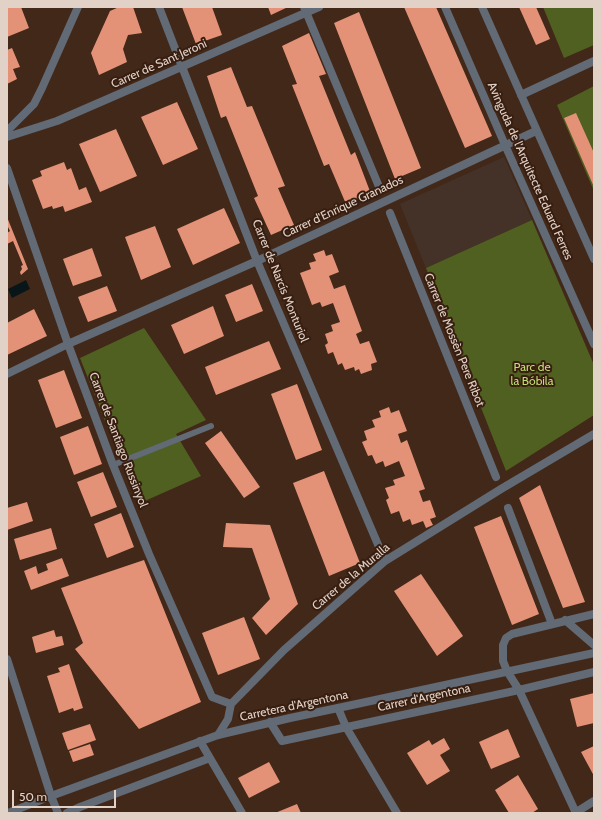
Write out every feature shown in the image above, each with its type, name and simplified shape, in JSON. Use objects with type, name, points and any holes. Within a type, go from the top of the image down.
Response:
[{"type":"street","points":[[7,131],[34,104],[78,7]]},
{"type":"street","name":"Carrer de Narcís Monturiol","points":[[159,7],[257,260],[385,561]]},
{"type":"street","name":"Carrer de Sant Jeroni","points":[[7,137],[57,121],[182,67],[305,10],[319,7]]},
{"type":"street","name":"Avinguda de l'Arquitecte Eduard Ferres","points":[[445,7],[594,344]]},
{"type":"street","name":"Avinguda de l'Arquitecte Eduard Ferres","points":[[482,7],[594,259]]},
{"type":"street","points":[[305,10],[380,189]]},
{"type":"street","points":[[521,95],[594,61]]},
{"type":"street","name":"Carrer d'Enrique Granados","points":[[7,374],[68,344],[257,260],[536,131]]},
{"type":"street","name":"Carrer de Santiago Russinyol","points":[[7,168],[68,344],[113,465],[149,554],[212,697],[231,704]]},
{"type":"street","name":"Carrer de Mossèn Pere Ribot","points":[[390,213],[496,477]]},
{"type":"street","name":"Carrer de la Muralla","points":[[218,735],[228,719],[231,704],[284,650],[385,561],[501,489],[594,434]]},
{"type":"street","points":[[508,508],[552,624]]},
{"type":"street","points":[[575,813],[519,690],[507,671],[502,657],[503,645],[506,638],[512,634],[594,614]]},
{"type":"street","points":[[565,620],[594,645]]},
{"type":"street","name":"Carretera d'Argentona","points":[[8,813],[218,735],[270,722],[594,653]]},
{"type":"street","points":[[7,659],[51,796],[58,813]]},
{"type":"street","name":"Carrer d'Argentona","points":[[270,722],[282,742],[594,672]]},
{"type":"street","points":[[338,708],[346,727],[397,813]]},
{"type":"street","points":[[200,741],[242,813]]},
{"type":"street","points":[[67,813],[210,758]]},
{"type":"street","points":[[575,813],[594,801]]},
{"type":"street","points":[[575,813],[594,804]]},
{"type":"lane","points":[[113,465],[211,426]]},
{"type":"shaded area","points":[[504,157],[532,220],[426,268],[400,204]]},
{"type":"shaded area","points":[[26,280],[30,289],[12,298],[8,289]]},
{"type":"green space","points":[[543,7],[594,7],[594,45],[564,58]]},
{"type":"green space","points":[[594,86],[594,191],[557,105]]},
{"type":"green space","name":"Parc de la Bóbila","points":[[532,220],[594,365],[594,415],[506,471],[426,268]]},
{"type":"green space","points":[[144,328],[206,420],[176,434],[201,476],[138,504],[80,358]]},
{"type":"building","points":[[7,7],[21,7],[29,28],[7,37]]},
{"type":"building","points":[[119,7],[133,7],[142,33],[128,35],[123,49],[127,62],[99,75],[91,53],[110,11]]},
{"type":"building","points":[[182,7],[212,7],[222,35],[196,44]]},
{"type":"building","points":[[268,7],[288,7],[271,15]]},
{"type":"building","points":[[404,7],[436,7],[492,136],[465,148]]},
{"type":"building","points":[[519,7],[536,7],[550,39],[536,45]]},
{"type":"building","points":[[359,12],[421,168],[395,179],[334,23]]},
{"type":"building","points":[[309,33],[326,74],[319,76],[351,155],[355,152],[371,194],[346,204],[329,164],[324,166],[292,85],[297,84],[282,46]]},
{"type":"building","points":[[12,48],[20,67],[13,69],[17,79],[7,84],[7,50]]},
{"type":"building","points":[[231,67],[247,107],[252,106],[285,186],[278,188],[294,225],[271,235],[254,198],[258,196],[226,116],[221,118],[207,76]]},
{"type":"building","points":[[177,102],[198,149],[163,165],[141,117]]},
{"type":"building","points":[[576,113],[594,153],[594,187],[564,118]]},
{"type":"building","points":[[116,129],[137,176],[100,192],[79,144]]},
{"type":"building","points":[[64,162],[67,170],[71,168],[79,190],[86,187],[92,202],[65,212],[63,206],[53,209],[52,206],[43,209],[32,180],[42,176],[40,171]]},
{"type":"building","points":[[224,208],[240,243],[193,265],[177,229]]},
{"type":"building","points":[[7,217],[28,269],[21,275],[21,266],[23,265],[13,241],[7,244],[7,233],[10,231],[7,225]]},
{"type":"building","points":[[155,226],[171,267],[141,280],[125,237]]},
{"type":"building","points":[[92,248],[102,276],[73,286],[63,259]]},
{"type":"building","points":[[324,250],[326,256],[332,254],[339,272],[329,276],[334,289],[345,285],[362,331],[356,334],[360,344],[369,341],[377,362],[371,364],[372,370],[361,374],[359,369],[355,371],[354,367],[345,370],[342,363],[338,365],[333,352],[328,354],[325,345],[328,343],[325,334],[333,331],[331,325],[340,322],[333,303],[322,307],[320,302],[312,305],[300,273],[311,269],[309,263],[316,261],[313,254]]},
{"type":"building","points":[[252,284],[263,311],[236,322],[225,295]]},
{"type":"building","points":[[107,286],[117,311],[88,322],[78,297]]},
{"type":"building","points":[[213,306],[224,336],[184,354],[171,325]]},
{"type":"building","points":[[34,309],[47,336],[7,355],[7,323]]},
{"type":"building","points":[[269,341],[281,369],[216,395],[205,367]]},
{"type":"building","points":[[64,370],[82,418],[56,428],[38,380]]},
{"type":"building","points":[[297,384],[322,450],[296,460],[271,394]]},
{"type":"building","points":[[389,407],[391,413],[399,410],[407,431],[398,434],[401,443],[407,440],[425,489],[419,491],[423,502],[430,500],[436,517],[430,519],[433,525],[426,528],[423,521],[412,525],[410,519],[403,522],[399,511],[391,514],[386,500],[389,498],[385,488],[395,485],[393,480],[405,476],[399,461],[385,467],[383,461],[376,464],[372,455],[368,456],[362,442],[367,440],[364,431],[375,427],[372,420],[381,417],[379,411]]},
{"type":"building","points":[[88,426],[102,464],[74,475],[60,437]]},
{"type":"building","points":[[221,431],[260,487],[244,498],[205,443]]},
{"type":"building","points":[[324,471],[360,563],[329,576],[293,483]]},
{"type":"building","points":[[103,472],[117,507],[91,517],[77,482]]},
{"type":"building","points":[[540,485],[585,602],[563,608],[519,498]]},
{"type":"building","points":[[27,502],[33,521],[7,530],[7,508]]},
{"type":"building","points":[[121,513],[134,547],[107,558],[94,524]]},
{"type":"building","points":[[501,516],[539,614],[512,625],[474,527]]},
{"type":"building","points":[[226,523],[270,525],[298,604],[266,635],[252,618],[270,599],[252,548],[223,547]]},
{"type":"building","points":[[51,528],[57,549],[20,560],[14,539]]},
{"type":"building","points":[[62,558],[69,576],[31,590],[24,571],[36,566],[38,574],[48,570],[46,564]]},
{"type":"building","points":[[144,560],[201,702],[139,729],[75,649],[83,643],[61,588]]},
{"type":"building","points":[[421,574],[463,636],[437,656],[394,591]]},
{"type":"building","points":[[244,617],[260,659],[218,675],[202,633]]},
{"type":"building","points":[[54,630],[56,637],[62,636],[64,645],[36,653],[32,637]]},
{"type":"building","points":[[69,664],[83,708],[74,711],[73,708],[59,713],[47,676],[60,672],[58,668]]},
{"type":"building","points":[[594,693],[594,723],[577,727],[570,699]]},
{"type":"building","points":[[90,724],[96,740],[68,750],[62,733]]},
{"type":"building","points":[[508,729],[520,757],[491,769],[479,742]]},
{"type":"building","points":[[444,738],[450,749],[440,755],[450,771],[427,785],[407,753],[429,740],[432,745]]},
{"type":"building","points":[[90,744],[94,755],[73,762],[69,751]]},
{"type":"building","points":[[594,746],[594,776],[581,752]]},
{"type":"building","points":[[269,762],[280,782],[249,798],[238,778]]},
{"type":"building","points":[[518,775],[538,809],[532,813],[509,813],[495,790]]},
{"type":"building","points":[[297,804],[301,813],[275,813]]}]
